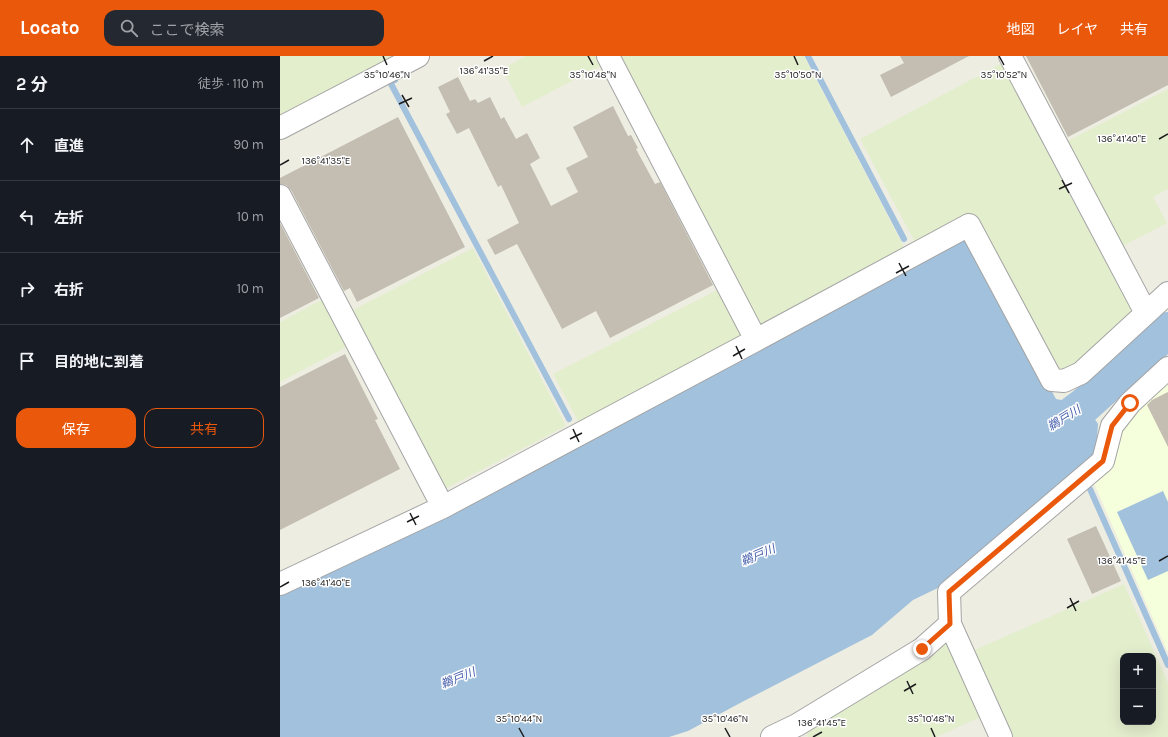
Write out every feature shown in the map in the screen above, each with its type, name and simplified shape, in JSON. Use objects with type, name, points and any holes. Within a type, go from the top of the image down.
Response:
[{"type":"street","points":[[280,128],[418,56]]},
{"type":"street","points":[[608,56],[756,340]]},
{"type":"street","points":[[1010,56],[1146,313]]},
{"type":"street","points":[[280,196],[443,507]]},
{"type":"street","points":[[280,584],[443,507],[969,225],[1052,380],[1064,381],[1081,373],[1168,293]]},
{"type":"street","points":[[1001,737],[950,624],[949,592],[1103,461],[1112,426],[1130,403],[1168,368]]},
{"type":"street","points":[[772,737],[797,725],[922,649],[950,624]]},
{"type":"shaded area","points":[[280,56],[401,56],[280,121]]},
{"type":"shaded area","points":[[526,56],[601,56],[605,64],[522,107],[502,69]]},
{"type":"shaded area","points":[[616,56],[804,56],[906,251],[765,328],[756,326]]},
{"type":"shaded area","points":[[1006,61],[1136,307],[1079,368],[1061,374],[916,244],[860,139]]},
{"type":"shaded area","points":[[1168,89],[1168,189],[1153,197],[1167,223],[1121,247],[1060,145]]},
{"type":"shaded area","points":[[473,248],[566,426],[439,492],[347,313]]},
{"type":"shaded area","points":[[723,287],[745,337],[581,427],[553,374]]},
{"type":"shaded area","points":[[327,297],[352,344],[280,382],[280,322]]},
{"type":"shaded area","points":[[1168,377],[1168,653],[1092,479],[1122,428]]},
{"type":"shaded area","points":[[1124,584],[1155,653],[1120,653],[1120,725],[1156,725],[1156,656],[1168,683],[1168,737],[1008,737],[970,652]]},
{"type":"shaded area","points":[[944,640],[954,645],[985,715],[936,737],[808,737],[804,728]]},
{"type":"water","points":[[963,237],[970,241],[1056,399],[1066,401],[1078,392],[1098,424],[1096,455],[944,585],[913,600],[872,635],[688,731],[669,737],[280,737],[280,594]]},
{"type":"water","points":[[1163,491],[1168,502],[1168,571],[1148,580],[1117,512]]},
{"type":"building","points":[[900,56],[969,56],[891,97],[880,75],[904,63]]},
{"type":"building","points":[[1026,56],[1168,56],[1168,85],[1068,137]]},
{"type":"building","points":[[458,77],[470,101],[475,99],[478,103],[490,97],[501,119],[504,117],[516,139],[527,133],[540,158],[530,164],[551,206],[578,192],[566,168],[588,157],[573,127],[613,106],[628,136],[631,135],[638,148],[636,149],[655,184],[660,182],[713,285],[610,338],[596,311],[562,329],[517,244],[495,255],[487,240],[519,223],[501,185],[498,187],[469,128],[457,134],[446,114],[450,112],[438,87]]},
{"type":"building","points":[[398,117],[465,247],[357,302],[350,288],[344,291],[291,190],[286,185],[280,184],[280,178]]},
{"type":"building","points":[[280,223],[319,298],[280,318]]},
{"type":"building","points":[[345,354],[378,419],[375,420],[400,469],[280,530],[280,387]]},
{"type":"building","points":[[1168,392],[1168,447],[1147,405],[1152,400]]},
{"type":"building","points":[[1096,526],[1121,581],[1092,594],[1067,539]]},
{"type":"waterway","points":[[808,56],[904,239]]},
{"type":"waterway","points":[[395,80],[390,82],[569,419]]},
{"type":"waterway","name":"鵜戸川","points":[[1046,430],[1061,423],[1086,404],[1168,330]]},
{"type":"waterway","points":[[1090,489],[1168,665]]},
{"type":"route","points":[[922,649],[950,624],[949,592],[1103,461],[1112,426],[1130,403]]}]
